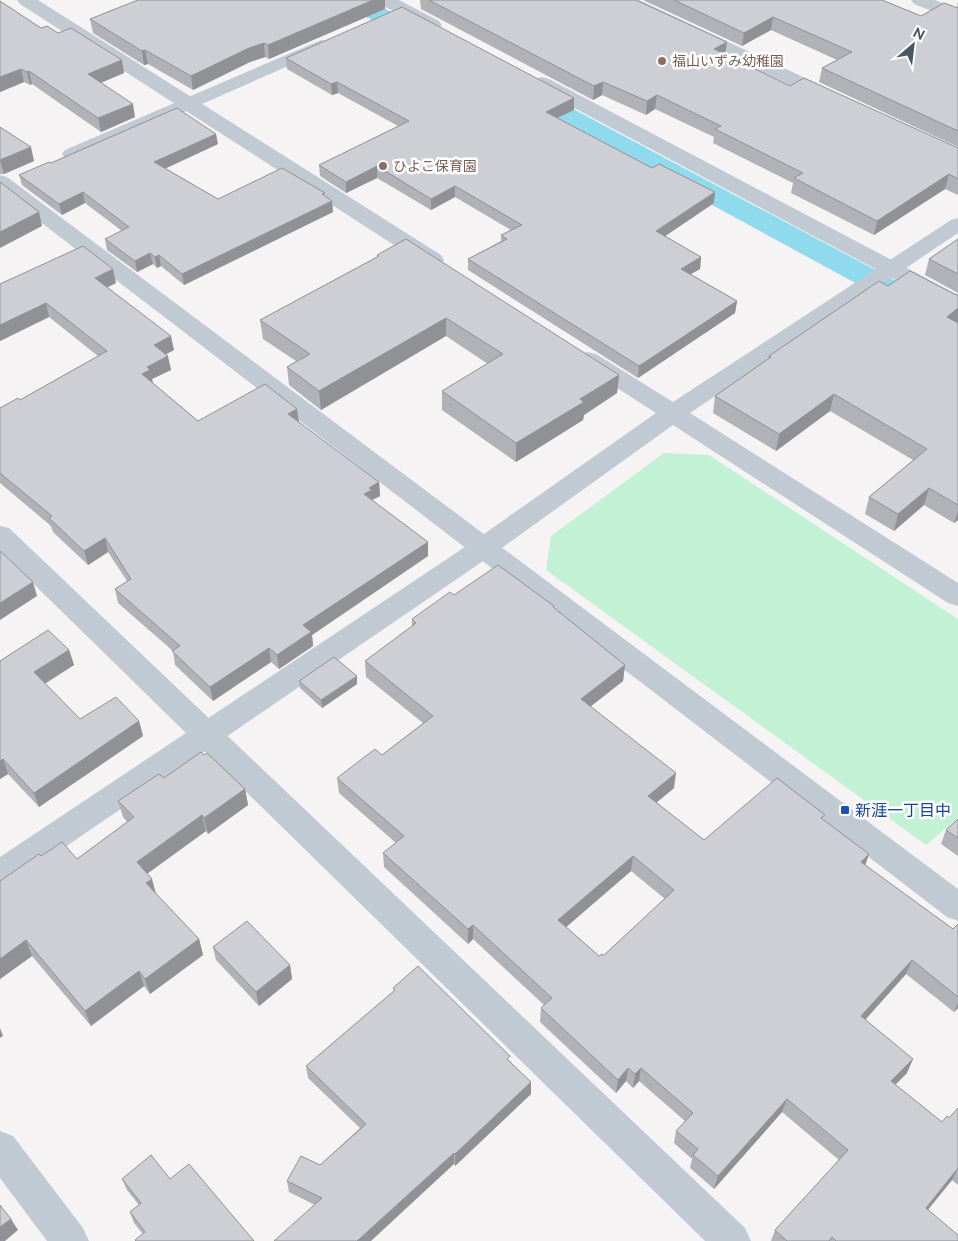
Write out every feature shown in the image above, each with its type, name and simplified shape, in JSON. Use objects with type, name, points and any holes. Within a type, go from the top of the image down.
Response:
[{"type":"street","points":[[26,0],[447,269]]},
{"type":"street","points":[[391,10],[423,0]]},
{"type":"street","points":[[625,0],[850,106]]},
{"type":"street","points":[[920,0],[958,16]]},
{"type":"street","points":[[391,10],[447,32]]},
{"type":"street","points":[[56,161],[339,37]]},
{"type":"street","points":[[525,74],[881,276],[958,304]]},
{"type":"street","points":[[6,182],[483,548],[958,907]]},
{"type":"street","points":[[0,874],[483,548],[673,413],[958,224]]},
{"type":"street","points":[[572,349],[958,596]]},
{"type":"street","points":[[0,535],[732,1241]]},
{"type":"street","points":[[0,1148],[70,1241]]},
{"type":"green space","points":[[664,453],[709,455],[958,619],[958,818],[926,845],[546,570],[551,536]]},
{"type":"building","points":[[138,0],[373,0],[268,45],[264,43],[249,48],[191,76],[145,50],[142,51],[90,19]]},
{"type":"building","points":[[429,0],[636,0],[727,42],[714,49],[790,86],[804,78],[958,148],[958,179],[949,174],[877,221],[794,178],[803,173],[715,129],[721,126],[657,95],[647,101],[603,82],[594,86]]},
{"type":"building","points":[[674,0],[882,0],[921,16],[944,3],[958,8],[958,131],[822,68],[852,52],[773,17],[744,33]]},
{"type":"building","points":[[0,1],[41,28],[47,26],[58,33],[71,28],[122,60],[88,74],[133,104],[98,118],[29,71],[21,69],[0,77]]},
{"type":"building","points":[[402,7],[574,98],[546,112],[652,168],[659,164],[715,192],[656,231],[701,257],[681,269],[737,301],[639,366],[468,259],[507,239],[501,235],[522,225],[455,186],[431,199],[377,166],[346,182],[319,165],[409,121],[337,82],[331,84],[286,58]]},
{"type":"building","points":[[177,108],[216,134],[154,162],[218,199],[282,168],[325,193],[322,194],[332,201],[182,274],[159,255],[155,257],[150,253],[135,261],[105,239],[129,227],[83,192],[59,204],[19,175]]},
{"type":"building","points":[[0,127],[31,147],[0,160]]},
{"type":"building","points":[[0,182],[39,212],[0,232]]},
{"type":"building","points":[[406,239],[619,375],[580,399],[584,402],[516,443],[442,391],[503,354],[446,318],[319,391],[287,367],[310,354],[260,320],[379,256],[377,255]]},
{"type":"building","points":[[958,239],[958,274],[929,259]]},
{"type":"building","points":[[83,246],[113,269],[95,278],[171,336],[154,345],[168,356],[147,367],[150,370],[142,374],[198,421],[265,384],[297,409],[288,414],[379,482],[369,488],[372,490],[364,494],[428,542],[303,625],[311,632],[277,655],[269,648],[210,687],[172,651],[180,646],[115,589],[131,579],[105,538],[84,551],[49,518],[52,516],[0,473],[0,408],[18,398],[20,400],[107,351],[46,303],[0,325],[0,284]]},
{"type":"building","points":[[910,271],[958,295],[958,308],[947,317],[958,323],[958,505],[929,488],[898,514],[869,497],[927,449],[834,394],[779,434],[715,396],[771,357],[769,356],[879,281],[888,286]]},
{"type":"building","points":[[0,551],[33,582],[0,603]]},
{"type":"building","points":[[498,565],[554,606],[625,665],[581,699],[676,773],[648,796],[704,840],[777,778],[825,815],[821,818],[869,854],[861,862],[953,929],[958,924],[958,997],[912,960],[861,1016],[913,1059],[891,1081],[942,1122],[947,1116],[949,1118],[958,1108],[958,1168],[926,1208],[958,1235],[958,1241],[836,1241],[832,1237],[829,1241],[787,1241],[775,1230],[848,1150],[787,1099],[718,1176],[693,1155],[698,1149],[676,1131],[693,1113],[641,1068],[635,1074],[628,1068],[618,1080],[541,1008],[552,998],[473,925],[468,929],[383,853],[404,836],[337,778],[375,749],[382,755],[433,716],[365,661],[416,623],[412,619],[450,592],[454,595]],"holes":[[[633,856],[674,890],[603,956],[602,954],[599,956],[558,920]]]},
{"type":"building","points":[[48,630],[69,650],[34,672],[80,719],[116,697],[139,721],[34,793],[3,759],[0,761],[0,661]]},
{"type":"building","points":[[334,657],[357,676],[321,700],[299,681]]},
{"type":"building","points":[[201,752],[204,755],[207,753],[245,789],[204,818],[202,815],[137,862],[152,879],[146,883],[199,939],[145,979],[139,971],[85,1011],[26,940],[0,959],[0,881],[39,854],[41,856],[62,842],[77,859],[134,817],[118,801],[159,774],[164,778]]},
{"type":"building","points":[[958,819],[958,838],[946,830]]},
{"type":"building","points":[[247,921],[290,965],[256,992],[213,947]]},
{"type":"building","points":[[418,966],[510,1056],[507,1059],[531,1082],[455,1154],[357,1241],[274,1241],[322,1198],[287,1181],[301,1156],[320,1165],[366,1124],[306,1066],[395,990],[393,988]]},
{"type":"building","points":[[151,1155],[170,1179],[189,1164],[254,1241],[136,1241],[145,1232],[130,1212],[141,1203],[122,1179]]},
{"type":"building","points":[[0,1205],[11,1219],[0,1227]]},
{"type":"waterway","points":[[352,0],[425,39]]},
{"type":"waterway","points":[[521,91],[958,326]]},
{"type":"place","name":"福山いずみ幼稚園","points":[[662,61]]},
{"type":"place","name":"ひよこ保育園","points":[[383,166]]},
{"type":"place","name":"新涯一丁目中","points":[[845,810]]}]
